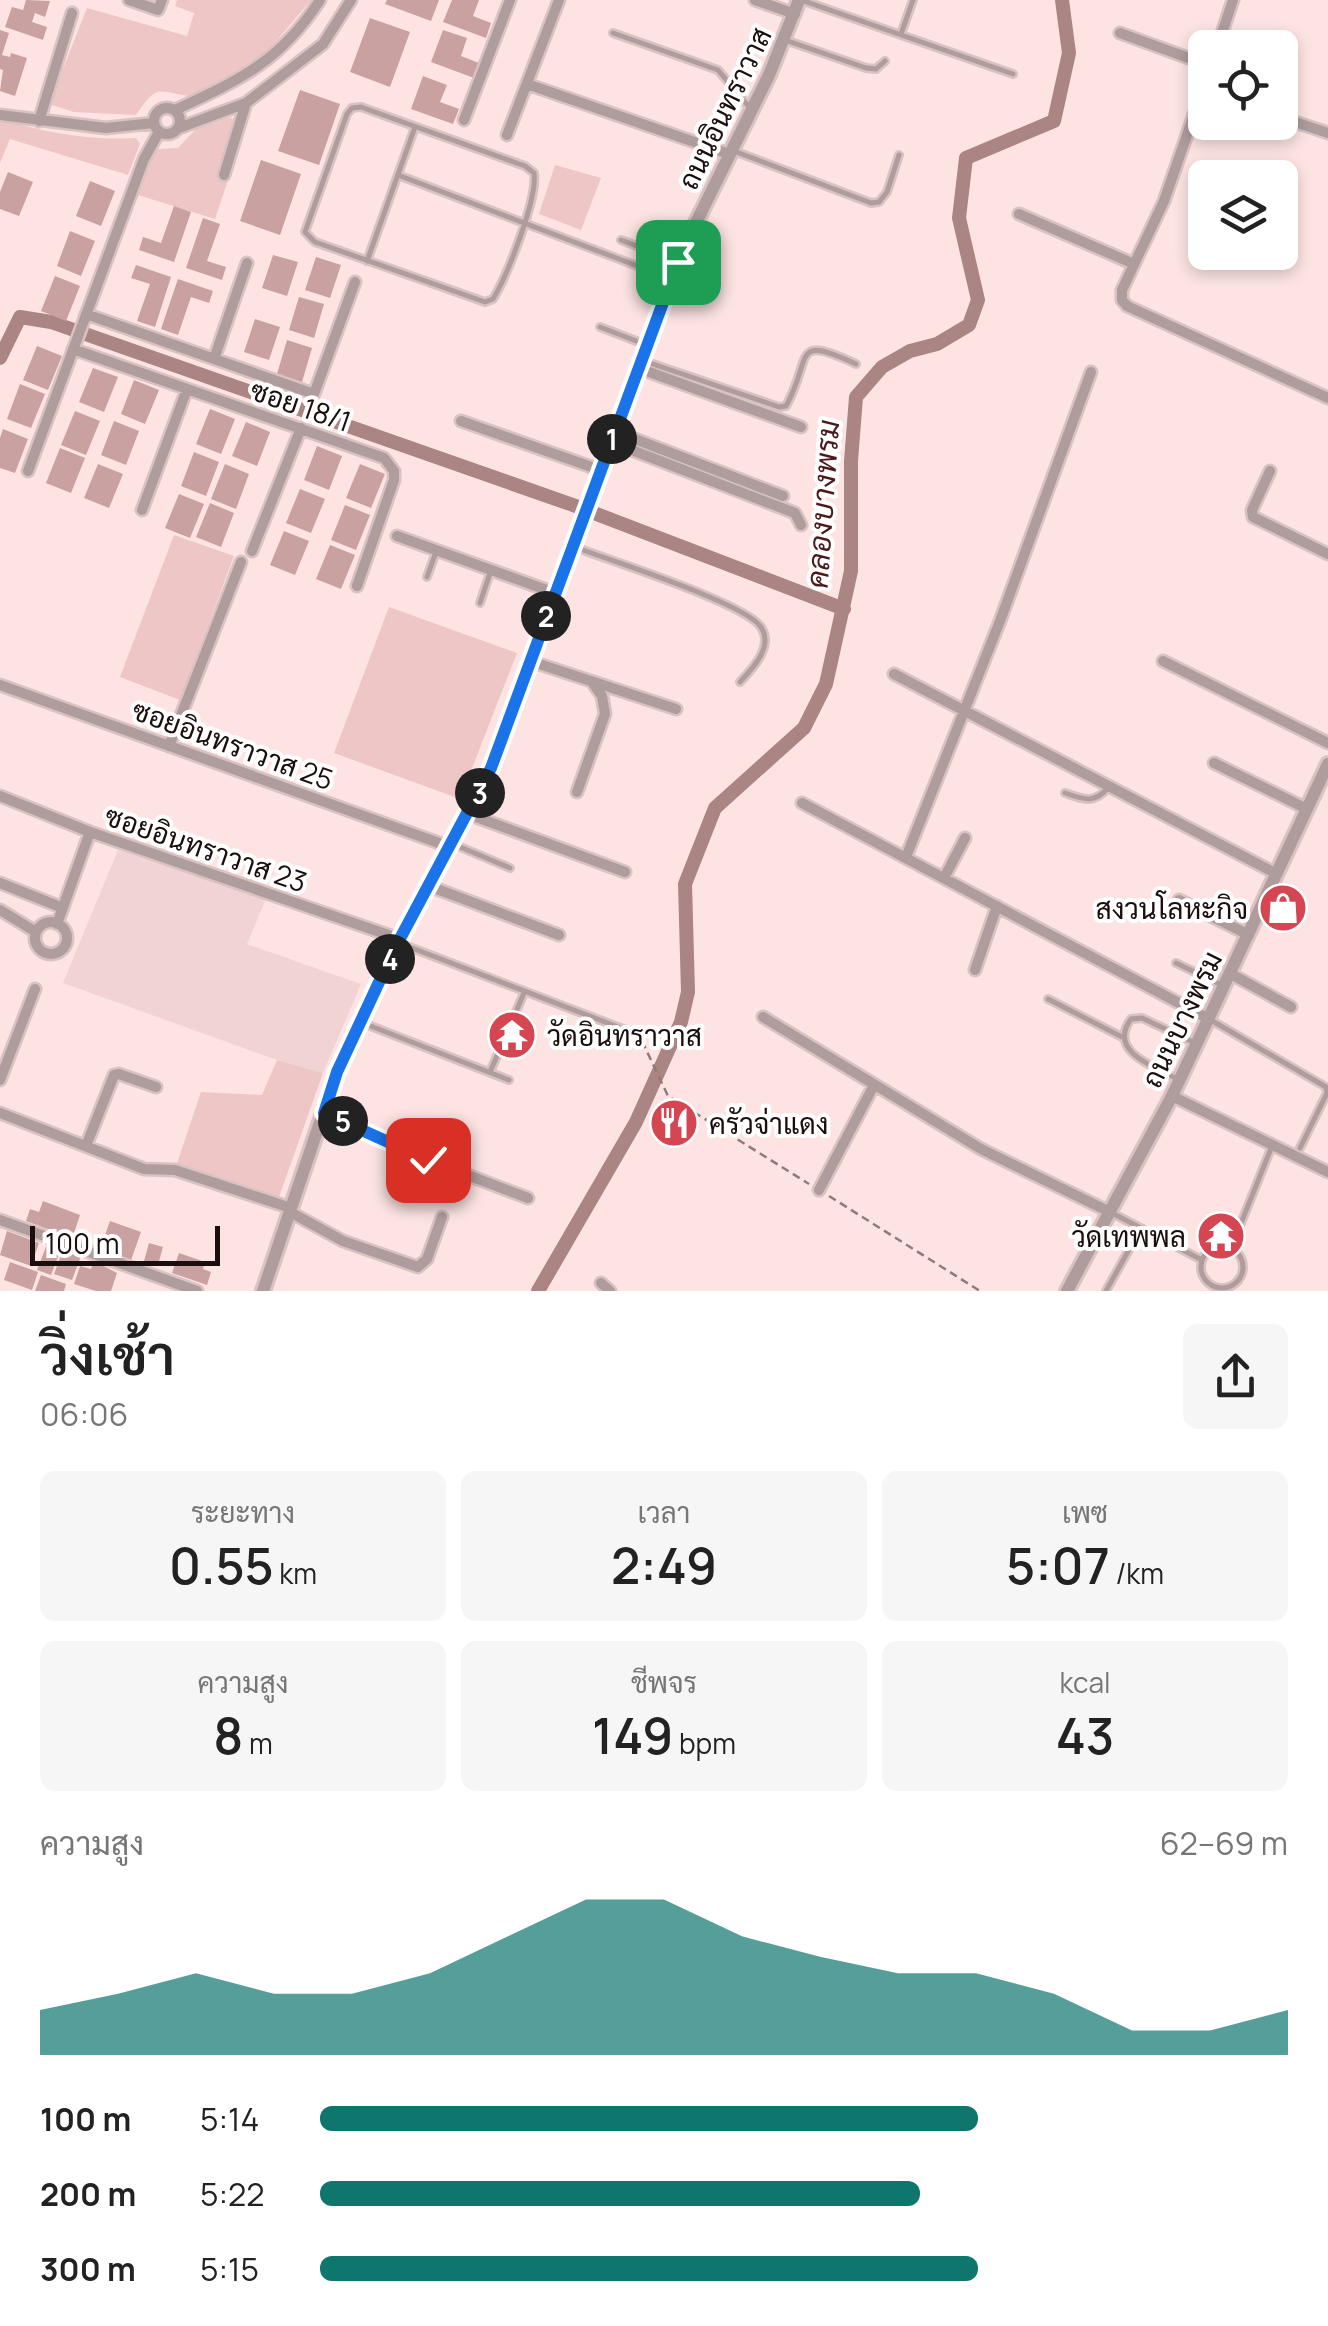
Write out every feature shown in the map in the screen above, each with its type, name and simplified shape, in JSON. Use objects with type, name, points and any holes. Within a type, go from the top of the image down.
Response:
[{"type":"street","points":[[129,0],[158,10],[162,0]]},
{"type":"street","points":[[28,471],[157,127],[158,111],[174,110],[244,78],[301,30],[320,0]]},
{"type":"street","points":[[0,115],[106,128],[157,127],[168,135],[246,103],[322,44],[352,0]]},
{"type":"street","points":[[464,120],[510,0]]},
{"type":"street","points":[[507,136],[559,0]]},
{"type":"street","points":[[755,0],[795,14]]},
{"type":"street","name":"ถนนอินทราวาส","points":[[263,1291],[337,1072],[399,941],[491,768],[678,262],[785,40],[800,0]]},
{"type":"street","points":[[1223,30],[1233,0]]},
{"type":"street","points":[[39,121],[72,12]]},
{"type":"street","points":[[1120,33],[1188,58]]},
{"type":"street","points":[[527,84],[730,152]]},
{"type":"street","points":[[224,176],[246,103]]},
{"type":"street","points":[[174,110],[181,120],[179,128]]},
{"type":"street","points":[[1298,123],[1328,133]]},
{"type":"street","points":[[1188,129],[1164,201],[1122,290],[1122,300],[1127,306],[1328,398]]},
{"type":"street","points":[[1020,214],[1134,264]]},
{"type":"street","points":[[214,359],[247,262]]},
{"type":"street","points":[[84,317],[314,394],[354,282]]},
{"type":"street","name":"ซอย 18/1","points":[[75,344],[187,389],[384,458],[394,471],[357,586]]},
{"type":"street","points":[[640,364],[802,428]]},
{"type":"street","points":[[906,857],[1000,620],[1091,372]]},
{"type":"street","points":[[142,510],[187,389]]},
{"type":"street","points":[[461,421],[600,470]]},
{"type":"street","points":[[252,550],[301,428]]},
{"type":"street","points":[[612,436],[783,496]]},
{"type":"street","points":[[612,436],[795,513],[801,526]]},
{"type":"street","points":[[1270,471],[1252,517],[1328,554]]},
{"type":"street","points":[[398,536],[555,593]]},
{"type":"street","points":[[170,746],[242,562]]},
{"type":"street","points":[[1163,660],[1328,743]]},
{"type":"street","points":[[530,661],[676,709]]},
{"type":"street","points":[[894,674],[1278,874]]},
{"type":"street","points":[[577,792],[605,714],[602,696],[592,682]]},
{"type":"street","name":"ซอยอินทราวาส 25","points":[[0,685],[451,845]]},
{"type":"street","points":[[1214,763],[1308,809]]},
{"type":"street","name":"ถนนบางพรม","points":[[1067,1291],[1172,1096],[1328,764]]},
{"type":"street","name":"ซอยอินทราวาส 23","points":[[0,796],[90,832],[399,941]]},
{"type":"street","points":[[802,803],[1209,1019]]},
{"type":"street","points":[[468,814],[625,872]]},
{"type":"street","points":[[57,924],[90,832]]},
{"type":"street","points":[[944,878],[965,838]]},
{"type":"street","points":[[0,884],[63,908]]},
{"type":"street","points":[[429,886],[559,935]]},
{"type":"street","points":[[1179,900],[1249,935]]},
{"type":"street","points":[[976,970],[997,906]]},
{"type":"street","points":[[0,910],[36,932]]},
{"type":"street","points":[[48,922],[57,924],[66,936],[64,946],[56,952],[42,951],[36,942],[36,932],[48,922]]},
{"type":"street","points":[[1228,980],[1291,1007]]},
{"type":"street","points":[[0,1080],[35,989]]},
{"type":"street","points":[[764,1016],[980,1149],[1110,1212]]},
{"type":"street","points":[[86,1146],[114,1076],[119,1074],[156,1087]]},
{"type":"street","points":[[818,1190],[874,1085]]},
{"type":"street","points":[[1172,1096],[1328,1172]]},
{"type":"street","points":[[0,1113],[144,1169],[175,1170],[290,1210],[343,1241],[418,1267],[427,1259],[442,1217]]},
{"type":"street","points":[[324,1113],[428,1160],[528,1198]]},
{"type":"street","points":[[0,1220],[196,1291]]},
{"type":"lane","points":[[800,0],[1014,74]]},
{"type":"lane","points":[[900,34],[913,0]]},
{"type":"lane","points":[[613,33],[718,70],[752,110]]},
{"type":"lane","points":[[785,40],[866,68],[876,69],[884,61]]},
{"type":"lane","points":[[361,106],[525,166],[534,173],[536,184],[523,222],[498,290],[485,302],[314,242],[305,232],[347,114],[361,106]]},
{"type":"lane","points":[[367,261],[416,126]]},
{"type":"lane","points":[[730,152],[871,203],[878,202],[887,192],[899,154]]},
{"type":"lane","points":[[398,175],[672,280]]},
{"type":"lane","points":[[621,240],[678,262]]},
{"type":"lane","points":[[600,327],[647,345]]},
{"type":"lane","points":[[640,364],[779,407],[786,406],[812,349],[821,348],[856,364]]},
{"type":"lane","points":[[572,546],[733,608],[760,625],[764,635],[762,651],[758,662],[740,682]]},
{"type":"lane","points":[[428,577],[437,550]]},
{"type":"lane","points":[[480,604],[491,570]]},
{"type":"lane","points":[[1066,793],[1092,800],[1099,799],[1108,787]]},
{"type":"lane","points":[[451,845],[510,868]]},
{"type":"lane","points":[[399,941],[640,1037]]},
{"type":"lane","points":[[1176,964],[1228,980]]},
{"type":"lane","points":[[490,1072],[524,993]]},
{"type":"lane","points":[[1048,999],[1122,1037],[1126,1048],[1137,1057],[1178,1080]]},
{"type":"lane","points":[[1122,1037],[1131,1019],[1142,1018],[1196,1044]]},
{"type":"lane","points":[[1209,1019],[1326,1087],[1327,1093],[1300,1148]]},
{"type":"lane","points":[[360,1022],[509,1080]]},
{"type":"lane","points":[[1231,1248],[1272,1146]]},
{"type":"lane","points":[[1110,1212],[1202,1260]]},
{"type":"lane","points":[[1106,1291],[1141,1228]]},
{"type":"lane","points":[[1224,1246],[1240,1257],[1242,1270],[1232,1285],[1219,1289],[1203,1275],[1202,1260],[1210,1249],[1224,1246]]},
{"type":"path","points":[[640,1037],[668,1096]]},
{"type":"shaded area","points":[[177,0],[311,0],[263,57],[191,96],[154,93],[136,115],[74,112],[49,104],[87,8],[187,36],[194,13],[175,6]]},
{"type":"shaded area","points":[[231,117],[235,122],[218,175],[228,180],[215,219],[138,195],[152,154],[159,149],[178,148],[196,129]]},
{"type":"shaded area","points":[[0,119],[66,134],[136,138],[140,144],[128,175],[10,139],[0,163]]},
{"type":"shaded area","points":[[555,165],[601,178],[581,230],[539,214]]},
{"type":"shaded area","points":[[174,535],[234,556],[180,700],[120,677]]},
{"type":"shaded area","points":[[389,607],[517,653],[460,799],[334,753]]},
{"type":"shaded area","points":[[118,850],[266,899],[247,944],[361,984],[323,1073],[63,983]]},
{"type":"shaded area","points":[[277,1060],[323,1073],[279,1197],[177,1163],[201,1092],[262,1095]]},
{"type":"building","points":[[26,0],[50,1],[45,17],[35,13],[32,22],[47,27],[43,40],[5,27],[12,7],[23,10]]},
{"type":"building","points":[[387,0],[439,0],[431,21],[385,4]]},
{"type":"building","points":[[452,0],[479,0],[473,16],[491,23],[486,38],[443,22]]},
{"type":"building","points":[[370,18],[410,32],[390,87],[350,72]]},
{"type":"building","points":[[0,30],[9,33],[2,55],[10,57],[11,53],[27,58],[15,96],[0,91]]},
{"type":"building","points":[[443,30],[467,38],[461,56],[479,63],[474,78],[431,62]]},
{"type":"building","points":[[423,76],[447,85],[440,102],[459,109],[453,124],[411,109]]},
{"type":"building","points":[[300,90],[340,104],[319,165],[278,151]]},
{"type":"building","points":[[261,160],[301,174],[280,235],[240,221]]},
{"type":"building","points":[[8,172],[33,182],[19,216],[0,209],[0,192]]},
{"type":"building","points":[[90,181],[115,191],[101,226],[76,216]]},
{"type":"building","points":[[174,206],[191,212],[174,262],[139,250],[143,237],[161,243]]},
{"type":"building","points":[[203,218],[220,224],[207,261],[226,267],[222,280],[186,268]]},
{"type":"building","points":[[70,231],[95,241],[81,276],[57,266]]},
{"type":"building","points":[[273,255],[298,262],[287,296],[262,288]]},
{"type":"building","points":[[316,257],[341,265],[330,298],[305,290]]},
{"type":"building","points":[[136,265],[171,277],[155,327],[137,321],[150,284],[131,278]]},
{"type":"building","points":[[55,276],[80,286],[66,321],[41,311]]},
{"type":"building","points":[[178,279],[213,291],[209,303],[191,297],[178,335],[161,329]]},
{"type":"building","points":[[299,297],[324,304],[314,338],[289,330]]},
{"type":"building","points":[[255,319],[280,327],[269,360],[244,352]]},
{"type":"building","points":[[287,340],[312,348],[302,382],[277,374]]},
{"type":"building","points":[[37,346],[62,356],[48,390],[23,380]]},
{"type":"building","points":[[93,368],[118,377],[104,412],[79,402]]},
{"type":"building","points":[[134,380],[159,390],[145,424],[121,414]]},
{"type":"building","points":[[20,384],[45,394],[31,428],[7,419]]},
{"type":"building","points":[[210,409],[235,419],[221,454],[196,444]]},
{"type":"building","points":[[75,411],[100,421],[86,455],[61,445]]},
{"type":"building","points":[[114,421],[139,431],[126,465],[101,455]]},
{"type":"building","points":[[246,422],[270,432],[257,466],[232,456]]},
{"type":"building","points":[[3,429],[28,439],[15,473],[0,468]]},
{"type":"building","points":[[317,446],[342,456],[329,490],[304,480]]},
{"type":"building","points":[[60,448],[85,458],[71,493],[46,483]]},
{"type":"building","points":[[194,452],[219,462],[206,496],[181,486]]},
{"type":"building","points":[[98,464],[123,474],[109,508],[84,498]]},
{"type":"building","points":[[225,464],[249,474],[236,509],[211,499]]},
{"type":"building","points":[[360,464],[385,474],[371,508],[346,498]]},
{"type":"building","points":[[300,489],[325,499],[311,533],[286,523]]},
{"type":"building","points":[[179,494],[204,504],[190,538],[165,528]]},
{"type":"building","points":[[210,503],[234,513],[221,547],[196,537]]},
{"type":"building","points":[[345,505],[370,515],[356,550],[331,540]]},
{"type":"building","points":[[284,531],[309,541],[295,575],[270,565]]},
{"type":"building","points":[[330,545],[355,555],[341,589],[316,579]]},
{"type":"building","points":[[43,1201],[80,1215],[74,1233],[65,1230],[64,1235],[26,1221],[30,1209],[39,1212]]},
{"type":"building","points":[[110,1221],[141,1232],[131,1260],[100,1249]]},
{"type":"building","points":[[7,1231],[39,1243],[31,1266],[0,1255]]},
{"type":"building","points":[[149,1243],[163,1247],[158,1265],[144,1261]]},
{"type":"building","points":[[47,1244],[61,1249],[51,1275],[37,1270]]},
{"type":"building","points":[[63,1250],[81,1256],[72,1280],[54,1274]]},
{"type":"building","points":[[179,1253],[205,1262],[203,1269],[211,1272],[207,1285],[172,1273]]},
{"type":"building","points":[[94,1261],[117,1273],[111,1291],[74,1284],[80,1266],[91,1269]]},
{"type":"building","points":[[10,1262],[38,1272],[32,1290],[4,1280]]},
{"type":"building","points":[[41,1275],[66,1284],[64,1291],[35,1291]]},
{"type":"waterway","name":"คลองบางพรม","points":[[538,1291],[636,1122],[681,1022],[688,992],[685,884],[715,808],[804,728],[826,684],[851,571],[851,461],[856,397],[882,367],[910,351],[937,344],[969,325],[978,300],[959,218],[966,158],[1054,121],[1069,53],[1062,0]]},
{"type":"waterway","points":[[0,358],[20,317],[51,322],[573,505],[844,609]]},
{"type":"place","name":"สงวนโลหะกิจ","points":[[1283,908]]},
{"type":"place","name":"วัดอินทราวาส","points":[[512,1035]]},
{"type":"place","name":"ครัวจ่าแดง","points":[[674,1123]]},
{"type":"place","name":"วัดเทพพล","points":[[1221,1236]]},
{"type":"route","points":[[428,1160],[324,1113],[337,1072],[395,948],[491,768],[678,262]]}]
